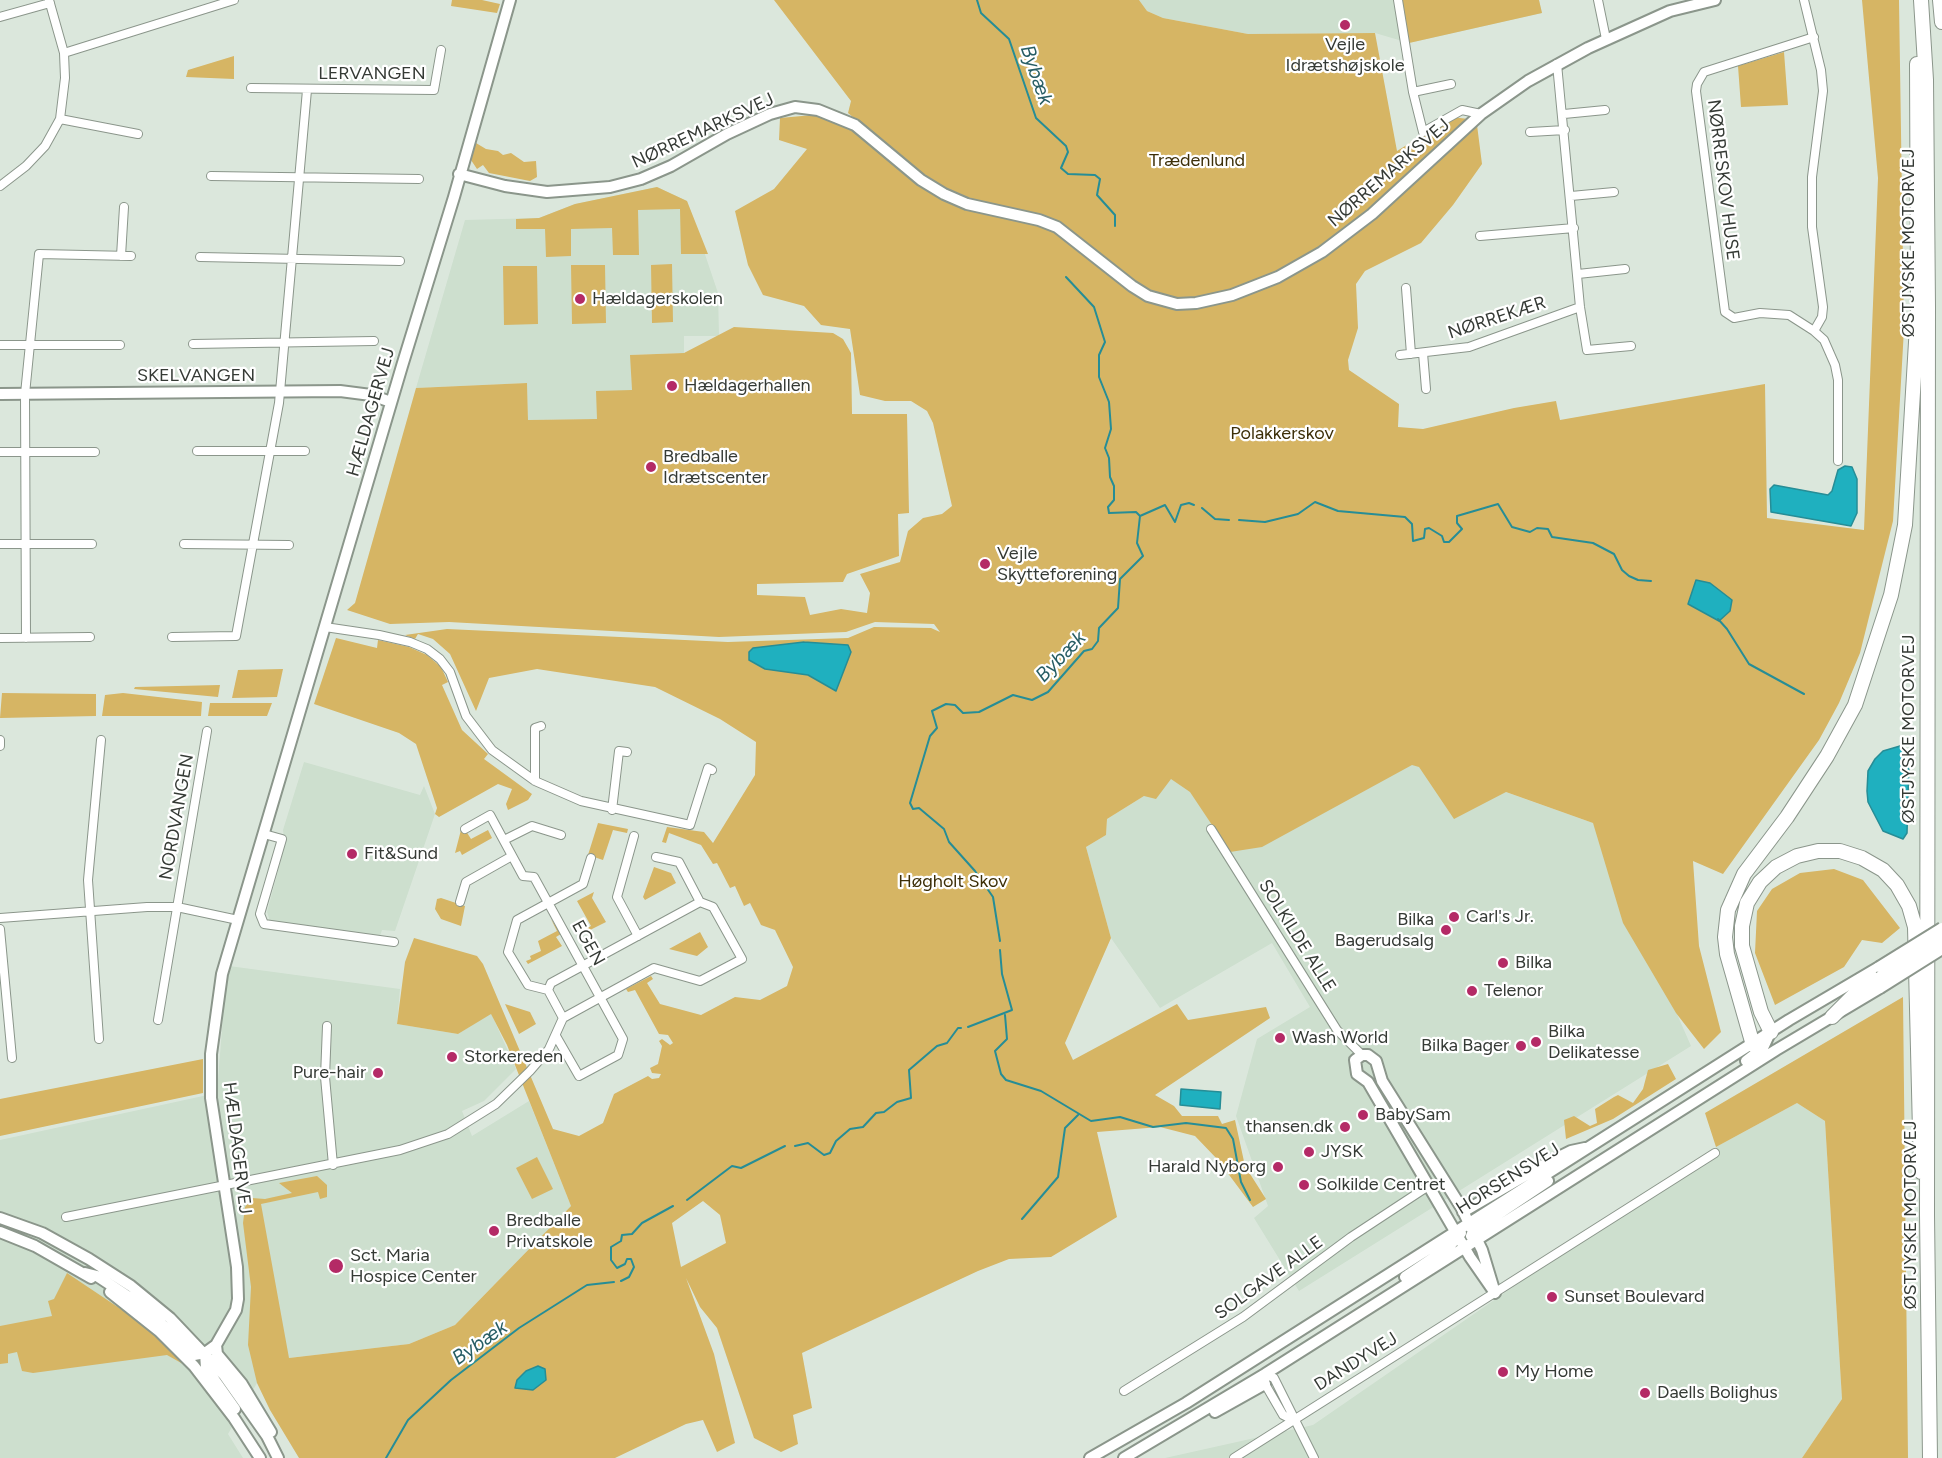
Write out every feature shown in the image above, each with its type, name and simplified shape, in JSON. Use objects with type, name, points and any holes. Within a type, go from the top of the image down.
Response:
[{"type":"highway","points":[[1758,1047],[1726,954],[1728,910],[1743,874],[1793,808],[1843,731],[1851,714],[1871,663],[1891,595],[1905,525],[1918,309],[1916,83],[1920,0]]},
{"type":"highway","name":"ØSTJYSKE MOTORVEJ","points":[[1920,0],[1926,80],[1928,307],[1927,1215],[1930,1458]]},
{"type":"highway","points":[[1941,0],[1942,22]]},
{"type":"highway","points":[[1771,1032],[1761,1012],[1742,946],[1742,926],[1747,903],[1760,882],[1776,867],[1797,856],[1818,851],[1851,855],[1883,870],[1897,885],[1909,906],[1914,927],[1920,1163],[1927,1215]]},
{"type":"highway","points":[[1832,1017],[1855,994],[1942,940]]},
{"type":"street","points":[[63,53],[234,0]]},
{"type":"street","name":"HÆLDAGERVEJ","points":[[205,1353],[216,1345],[232,1319],[238,1299],[237,1267],[211,1098],[211,1054],[222,974],[454,197],[510,0]]},
{"type":"street","points":[[1398,0],[1413,92],[1423,132],[1462,110],[1481,114]]},
{"type":"street","points":[[1598,0],[1606,39]]},
{"type":"street","name":"NØRREMARKSVEJ","points":[[459,174],[505,186],[547,192],[610,187],[641,179],[671,166],[727,134],[770,114],[795,107],[819,110],[855,125],[921,180],[944,194],[967,204],[1039,220],[1057,227],[1148,296],[1177,304],[1196,303],[1232,295],[1278,277],[1322,252],[1372,214],[1481,114],[1557,64],[1606,39],[1670,11],[1715,0]]},
{"type":"street","points":[[1804,0],[1814,37],[1823,91],[1812,177],[1812,227],[1823,307],[1814,330]]},
{"type":"street","points":[[0,17],[49,2],[63,53],[65,78],[60,119],[45,146],[26,166],[0,186]]},
{"type":"street","name":"NØRRESKOV HUSE","points":[[1814,37],[1704,72],[1696,91],[1725,312],[1734,318],[1760,313],[1788,315],[1814,330],[1830,352],[1838,380],[1838,461]]},
{"type":"street","name":"LERVANGEN","points":[[251,88],[434,90],[441,50]]},
{"type":"street","points":[[1557,64],[1564,114],[1580,307],[1587,350],[1631,346]]},
{"type":"street","points":[[1413,92],[1451,84]]},
{"type":"street","name":"LERVANGEN","points":[[172,637],[236,636],[280,391],[307,90]]},
{"type":"street","points":[[1564,114],[1605,110]]},
{"type":"street","points":[[60,119],[138,134]]},
{"type":"street","points":[[1530,132],[1565,130]]},
{"type":"street","points":[[211,176],[419,179]]},
{"type":"street","points":[[1571,196],[1614,192]]},
{"type":"street","points":[[121,256],[124,207]]},
{"type":"street","points":[[1480,236],[1574,228]]},
{"type":"street","points":[[26,638],[25,394],[39,254],[131,256]]},
{"type":"street","points":[[200,257],[400,261]]},
{"type":"street","points":[[1578,274],[1625,269]]},
{"type":"street","points":[[1406,288],[1411,354]]},
{"type":"street","name":"NØRREKÆR","points":[[1400,355],[1469,347],[1580,307]]},
{"type":"street","points":[[193,344],[374,341]]},
{"type":"street","points":[[0,345],[120,345]]},
{"type":"street","points":[[1423,353],[1426,389]]},
{"type":"street","name":"SKELVANGEN","points":[[0,394],[340,391],[370,395],[391,402]]},
{"type":"street","points":[[197,451],[305,451]]},
{"type":"street","points":[[0,452],[95,452]]},
{"type":"street","points":[[0,544],[92,544]]},
{"type":"street","points":[[184,544],[289,545]]},
{"type":"street","points":[[325,627],[410,642],[440,658],[450,672],[466,716],[508,765],[535,781],[581,801],[612,810],[690,825],[708,768],[712,770]]},
{"type":"street","points":[[0,638],[90,637]]},
{"type":"street","points":[[535,781],[535,728],[541,726]]},
{"type":"street","name":"NORDVANGEN","points":[[158,1020],[207,731]]},
{"type":"street","points":[[0,740],[0,746]]},
{"type":"street","points":[[99,1039],[89,911],[88,853],[101,740]]},
{"type":"street","points":[[612,810],[619,751],[627,752]]},
{"type":"street","name":"EGEN","points":[[465,829],[490,815],[523,876],[534,877],[623,1040],[618,1055],[579,1076],[556,1036]]},
{"type":"street","points":[[504,840],[532,826],[561,835]]},
{"type":"street","name":"SOLKILDE ALLE","points":[[1211,829],[1340,1034],[1359,1058],[1357,1074],[1368,1082],[1465,1247]]},
{"type":"street","points":[[264,834],[282,839],[260,914],[264,924],[394,942]]},
{"type":"street","points":[[634,837],[617,897],[638,936]]},
{"type":"street","points":[[460,902],[466,882],[513,856]]},
{"type":"street","points":[[66,1217],[333,1165],[400,1150],[448,1134],[496,1104],[536,1064],[556,1036],[563,1018],[654,968],[700,981],[742,959],[713,908],[700,902],[679,862],[656,857]]},
{"type":"street","points":[[563,1018],[548,990],[528,985],[508,952],[518,920],[583,884],[591,858]]},
{"type":"street","points":[[548,990],[551,983],[700,902]]},
{"type":"street","name":"NORDVANGEN","points":[[0,918],[177,907],[214,913],[238,920]]},
{"type":"street","name":"HORSENSVEJ","points":[[1880,978],[1942,928]]},
{"type":"street","points":[[0,929],[12,1058]]},
{"type":"street","name":"HORSENSVEJ","points":[[1124,1458],[1265,1379],[1389,1295],[1465,1247],[1473,1231],[1574,1158],[1758,1047],[1771,1032],[1942,949]]},
{"type":"street","name":"HORSENSVEJ","points":[[1090,1458],[1255,1360],[1457,1234],[1473,1231],[1683,1109],[1832,1017]]},
{"type":"street","points":[[327,1026],[325,1077],[333,1165]]},
{"type":"street","points":[[1683,1109],[1694,1095],[1758,1047],[1776,1050]]},
{"type":"street","name":"SOLKILDE ALLE","points":[[1359,1058],[1368,1054],[1376,1061],[1382,1081],[1463,1212]]},
{"type":"street","points":[[1495,1293],[1473,1231],[1463,1212],[1571,1151],[1593,1147]]},
{"type":"street","name":"DANDYVEJ","points":[[1234,1458],[1715,1154]]},
{"type":"street","name":"SOLGAVE ALLE","points":[[1124,1391],[1212,1337],[1351,1237],[1430,1185]]},
{"type":"street","points":[[0,1218],[42,1233],[131,1286],[205,1353],[244,1404],[276,1455]]},
{"type":"street","points":[[0,1232],[35,1246],[85,1273],[159,1331],[194,1366],[261,1458]]},
{"type":"street","points":[[1389,1295],[1406,1276],[1448,1248],[1457,1234]]},
{"type":"street","points":[[1465,1247],[1495,1293]]},
{"type":"street","points":[[85,1273],[97,1276],[144,1307],[194,1354],[205,1353]]},
{"type":"street","points":[[1265,1379],[1265,1364],[1337,1316],[1355,1297]]},
{"type":"street","points":[[216,1345],[218,1354],[269,1428],[276,1455]]},
{"type":"street","points":[[205,1353],[206,1368],[260,1450],[261,1458]]},
{"type":"street","points":[[1255,1360],[1265,1379]]},
{"type":"street","points":[[1265,1379],[1274,1378],[1314,1458]]},
{"type":"shaded area","name":"Vejle Idrætshøjskole","points":[[1139,0],[1539,0],[1542,13],[1409,43],[1375,33],[1248,34],[1163,18],[1147,11]]},
{"type":"shaded area","name":"Hældagerskolen","points":[[657,187],[687,201],[718,293],[719,336],[684,336],[684,353],[631,355],[632,390],[597,419],[528,420],[527,383],[416,388],[465,220],[539,218],[575,204]]},
{"type":"shaded area","points":[[1235,697],[1365,751],[1497,789],[1593,823],[1691,1046],[1299,1291],[1254,1218],[1268,1206],[1236,1116],[1257,1039],[1310,1007],[1272,943],[1160,1008],[1111,938],[1086,847],[1106,835],[1107,819],[1144,796]]},
{"type":"shaded area","points":[[304,762],[420,795],[424,786],[435,814],[395,931],[382,930],[380,936],[337,930],[333,932],[270,921],[267,912],[285,845],[283,830]]},
{"type":"shaded area","points":[[229,966],[400,989],[397,1024],[458,1034],[491,1013],[516,1069],[484,1101],[462,1111],[472,1136],[529,1101],[571,1206],[455,1325],[409,1344],[289,1358],[257,1383],[228,1434],[243,1458],[0,1458],[0,1140],[217,1093]]},
{"type":"shaded area","points":[[1797,1103],[1825,1121],[1842,1399],[1802,1458],[1165,1458],[1313,1425],[1716,1147]]},
{"type":"green space","points":[[452,0],[482,0],[500,4],[497,13],[451,6]]},
{"type":"green space","name":"Trædenlund","points":[[774,0],[1139,0],[1147,11],[1163,18],[1248,34],[1375,33],[1397,151],[1452,117],[1468,119],[1366,213],[1314,252],[1279,271],[1239,288],[1196,299],[1173,299],[1133,283],[1071,230],[1049,218],[960,197],[929,180],[848,113],[851,101]]},
{"type":"green space","points":[[1402,0],[1539,0],[1542,13],[1409,43]]},
{"type":"green space","points":[[1862,0],[1899,0],[1904,329],[1893,521],[1860,653],[1839,703],[1819,740],[1723,874],[1693,861],[1699,946],[1721,1032],[1704,1049],[1676,1013],[1623,923],[1593,823],[1506,792],[1454,819],[1419,767],[1412,765],[1262,847],[1230,852],[1190,792],[1171,779],[1156,799],[1144,796],[1107,819],[1106,835],[1086,847],[1111,938],[1065,1043],[1073,1060],[1177,1004],[1188,1020],[1266,1007],[1270,1018],[1155,1095],[1174,1106],[1182,1116],[1218,1116],[1222,1124],[1235,1120],[1245,1166],[1266,1199],[1253,1207],[1218,1160],[1195,1136],[1160,1127],[1097,1132],[1117,1217],[1051,1257],[1009,1259],[978,1271],[802,1353],[812,1408],[793,1415],[798,1444],[781,1452],[754,1438],[717,1328],[700,1307],[686,1278],[714,1354],[735,1443],[717,1452],[703,1420],[686,1424],[615,1458],[299,1458],[270,1410],[257,1383],[248,1345],[251,1287],[243,1223],[245,1207],[252,1198],[265,1199],[292,1193],[279,1183],[317,1176],[327,1185],[327,1197],[320,1199],[318,1192],[261,1204],[289,1358],[409,1344],[455,1325],[571,1206],[507,1045],[491,1014],[458,1034],[397,1024],[405,962],[414,938],[477,956],[483,964],[553,1129],[579,1136],[603,1123],[614,1094],[648,1076],[652,1079],[659,1078],[661,1074],[652,1073],[650,1068],[658,1064],[662,1046],[659,1041],[662,1039],[670,1045],[673,1043],[668,1035],[659,1034],[635,990],[628,992],[626,989],[651,976],[653,979],[647,983],[660,1004],[701,1015],[735,997],[760,1000],[787,986],[793,967],[775,930],[761,925],[750,903],[744,906],[735,886],[730,888],[717,863],[713,864],[701,845],[669,833],[666,843],[662,842],[667,827],[704,832],[713,843],[755,775],[756,742],[720,719],[655,687],[537,669],[489,678],[476,711],[450,654],[433,639],[418,634],[415,639],[405,635],[447,629],[728,642],[848,638],[874,627],[931,628],[940,632],[934,624],[875,622],[846,632],[719,637],[449,622],[390,624],[347,610],[355,603],[416,388],[527,383],[528,420],[597,419],[596,391],[632,390],[630,355],[684,353],[734,327],[833,333],[843,339],[851,353],[852,414],[907,414],[909,513],[898,514],[899,556],[847,574],[843,582],[757,584],[757,595],[805,597],[810,615],[841,609],[867,613],[870,593],[860,574],[900,562],[908,531],[923,518],[942,514],[952,506],[933,423],[927,411],[911,401],[885,401],[860,395],[850,329],[821,325],[804,306],[763,295],[748,265],[735,211],[774,189],[807,149],[779,140],[780,118],[813,115],[829,117],[853,128],[927,189],[1044,226],[1064,237],[1137,296],[1170,308],[1184,309],[1196,308],[1309,265],[1370,222],[1477,125],[1482,164],[1453,205],[1421,243],[1365,271],[1356,284],[1358,328],[1348,360],[1349,370],[1399,404],[1398,427],[1423,429],[1514,408],[1556,401],[1560,420],[1765,384],[1767,518],[1864,530],[1878,178]],"holes":[[[703,1201],[720,1215],[726,1243],[681,1267],[672,1223]]]},
{"type":"green space","points":[[1784,52],[1788,105],[1741,107],[1738,66]]},
{"type":"green space","points":[[234,56],[234,79],[186,77],[188,70]]},
{"type":"green space","points":[[476,143],[503,155],[511,153],[524,162],[536,161],[537,177],[530,181],[489,173],[483,165],[477,169],[471,160]]},
{"type":"green space","points":[[657,187],[687,201],[708,254],[681,254],[680,209],[638,210],[639,255],[613,255],[612,228],[571,229],[571,256],[546,257],[545,229],[516,229],[516,219],[539,218],[575,204]]},
{"type":"green space","points":[[672,264],[673,322],[652,323],[651,265]]},
{"type":"green space","points":[[571,265],[605,265],[606,323],[572,324]]},
{"type":"green space","points":[[503,266],[537,266],[538,324],[504,325]]},
{"type":"green space","points":[[336,638],[377,648],[378,640],[409,647],[427,655],[441,667],[448,682],[442,685],[462,730],[488,754],[484,759],[532,794],[528,800],[508,810],[506,804],[512,789],[498,784],[439,817],[435,814],[437,808],[416,744],[399,733],[314,704]]},
{"type":"green space","points":[[283,669],[277,697],[232,698],[238,670]]},
{"type":"green space","points":[[220,685],[218,697],[134,689],[135,687]]},
{"type":"green space","points":[[2,693],[96,694],[96,716],[0,718]]},
{"type":"green space","points":[[123,693],[202,702],[201,716],[102,716],[105,695]]},
{"type":"green space","points":[[210,703],[272,703],[267,716],[208,716]]},
{"type":"green space","points":[[598,823],[628,829],[627,833],[613,830],[603,860],[588,855]]},
{"type":"green space","points":[[461,830],[466,831],[471,839],[488,830],[492,838],[462,855],[460,851],[455,853]]},
{"type":"green space","points":[[654,867],[671,873],[676,883],[645,900],[643,897]]},
{"type":"green space","points":[[1834,869],[1863,880],[1900,928],[1882,943],[1862,940],[1844,967],[1775,1005],[1755,953],[1757,911],[1772,889],[1800,873]]},
{"type":"green space","points":[[594,892],[592,898],[606,922],[582,934],[581,931],[591,926],[577,901]]},
{"type":"green space","points":[[441,898],[465,906],[461,926],[441,919],[435,909],[437,899]]},
{"type":"green space","points":[[551,919],[561,934],[556,937],[562,946],[528,964],[526,961],[531,959],[530,956],[541,951],[538,941],[557,931]]},
{"type":"green space","points":[[700,932],[708,947],[697,956],[669,949]]},
{"type":"green space","points":[[1903,997],[1908,1458],[1802,1458],[1842,1399],[1825,1121],[1797,1103],[1716,1147],[1705,1113]]},
{"type":"green space","points":[[505,1004],[530,1012],[536,1024],[519,1034]]},
{"type":"green space","points":[[203,1059],[203,1093],[0,1136],[0,1099]]},
{"type":"green space","points":[[1668,1064],[1676,1079],[1613,1119],[1566,1139],[1564,1120],[1574,1116],[1590,1126],[1597,1123],[1595,1109],[1618,1095],[1633,1103],[1643,1089],[1648,1070]]},
{"type":"green space","points":[[537,1157],[553,1189],[532,1199],[516,1168]]},
{"type":"green space","points":[[67,1273],[158,1334],[185,1362],[183,1364],[167,1355],[33,1373],[22,1371],[17,1352],[8,1354],[8,1363],[0,1364],[0,1326],[52,1316],[48,1301],[54,1299]]},
{"type":"water","points":[[1845,466],[1852,467],[1857,479],[1857,513],[1851,526],[1771,512],[1770,489],[1774,485],[1828,495],[1832,491],[1838,470]]},
{"type":"water","points":[[1696,580],[1710,583],[1732,600],[1730,611],[1719,621],[1688,604]]},
{"type":"water","points":[[804,642],[848,645],[851,652],[836,691],[808,675],[765,669],[749,660],[749,652],[753,648]]},
{"type":"water","points":[[1900,746],[1909,761],[1907,833],[1903,839],[1883,831],[1868,802],[1867,791],[1868,771],[1875,759],[1883,751]]},
{"type":"water","points":[[1181,1089],[1221,1092],[1220,1109],[1180,1105]]},
{"type":"water","points":[[538,1366],[545,1369],[546,1380],[533,1390],[515,1388],[517,1380],[526,1371]]},
{"type":"waterway","name":"Bybæk","points":[[977,0],[981,13],[1009,39],[1036,118],[1066,146],[1068,152],[1061,168],[1068,174],[1095,175],[1100,179],[1097,195],[1115,215],[1115,226]]},
{"type":"waterway","name":"Bybæk","points":[[1000,941],[993,897],[975,871],[949,842],[944,829],[919,808],[913,809],[910,803],[930,736],[937,728],[932,711],[946,704],[955,705],[963,713],[979,712],[1013,695],[1032,700],[1048,692],[1084,651],[1092,649],[1098,641],[1099,628],[1118,608],[1120,579],[1143,556],[1137,543],[1140,516],[1136,512],[1109,513],[1108,507],[1114,500],[1114,486],[1110,477],[1109,458],[1105,448],[1111,429],[1109,402],[1099,377],[1099,355],[1105,342],[1094,307],[1066,277]]},
{"type":"waterway","points":[[1239,520],[1265,522],[1298,514],[1315,502],[1338,511],[1405,517],[1412,524],[1413,541],[1424,538],[1425,529],[1429,528],[1442,536],[1444,542],[1449,542],[1462,529],[1457,523],[1457,516],[1498,504],[1512,527],[1530,532],[1537,528],[1548,529],[1552,537],[1593,543],[1614,554],[1622,570],[1629,576],[1638,580],[1651,581]]},
{"type":"waterway","points":[[1140,516],[1165,505],[1175,522],[1181,505],[1189,503],[1194,505]]},
{"type":"waterway","points":[[1202,508],[1215,519],[1229,520]]},
{"type":"waterway","points":[[1718,619],[1749,664],[1804,694]]},
{"type":"waterway","name":"Bybæk","points":[[968,1027],[1012,1010],[1002,974],[1000,950]]},
{"type":"waterway","points":[[1005,1015],[1007,1039],[995,1051],[1001,1074],[1006,1080],[1041,1091],[1091,1121],[1120,1117],[1153,1127],[1186,1123],[1226,1128],[1233,1139],[1241,1182],[1250,1200]]},
{"type":"waterway","name":"Bybæk","points":[[795,1146],[808,1143],[824,1155],[830,1153],[836,1141],[850,1129],[863,1127],[876,1113],[884,1112],[897,1102],[911,1098],[909,1070],[937,1046],[947,1043],[958,1028],[961,1028]]},
{"type":"waterway","points":[[1022,1219],[1058,1177],[1065,1128],[1078,1115]]},
{"type":"waterway","name":"Bybæk","points":[[687,1200],[732,1166],[741,1168],[785,1146]]},
{"type":"waterway","name":"Bybæk","points":[[621,1281],[629,1277],[634,1267],[631,1259],[627,1259],[625,1264],[617,1268],[611,1260],[611,1247],[621,1241],[622,1235],[632,1234],[642,1223],[673,1206]]},
{"type":"waterway","name":"Bybæk","points":[[386,1458],[408,1420],[451,1380],[519,1328],[587,1285],[614,1282]]},
{"type":"place","name":"Vejle Idrætshøjskole","points":[[1345,25]]},
{"type":"place","name":"Hældagerskolen","points":[[580,299]]},
{"type":"place","name":"Hældagerhallen","points":[[672,386]]},
{"type":"place","name":"Bredballe Idrætscenter","points":[[651,467]]},
{"type":"place","name":"Vejle Skytteforening","points":[[985,564]]},
{"type":"place","name":"Fit&Sund","points":[[352,854]]},
{"type":"place","name":"Carl's Jr.","points":[[1454,917]]},
{"type":"place","name":"Bilka Bagerudsalg","points":[[1446,930]]},
{"type":"place","name":"Bilka","points":[[1503,963]]},
{"type":"place","name":"Telenor","points":[[1472,991]]},
{"type":"place","name":"Wash World","points":[[1280,1038]]},
{"type":"place","name":"Bilka Delikatesse","points":[[1536,1042]]},
{"type":"place","name":"Bilka Bager","points":[[1521,1046]]},
{"type":"place","name":"Storkereden","points":[[452,1057]]},
{"type":"place","name":"Pure-hair","points":[[378,1073]]},
{"type":"place","name":"BabySam","points":[[1363,1115]]},
{"type":"place","name":"thansen.dk","points":[[1345,1127]]},
{"type":"place","name":"JYSK","points":[[1309,1152]]},
{"type":"place","name":"Harald Nyborg","points":[[1278,1167]]},
{"type":"place","name":"Solkilde Centret","points":[[1304,1185]]},
{"type":"place","name":"Bredballe Privatskole","points":[[494,1231]]},
{"type":"place","name":"Sct. Maria Hospice Center","points":[[336,1266]]},
{"type":"place","name":"Sunset Boulevard","points":[[1552,1297]]},
{"type":"place","name":"My Home","points":[[1503,1372]]},
{"type":"place","name":"Daells Bolighus","points":[[1645,1393]]},
{"type":"park label","name":"Polakkerskov","points":[[1282,434]]},
{"type":"park label","name":"Høgholt Skov","points":[[953,882]]}]
